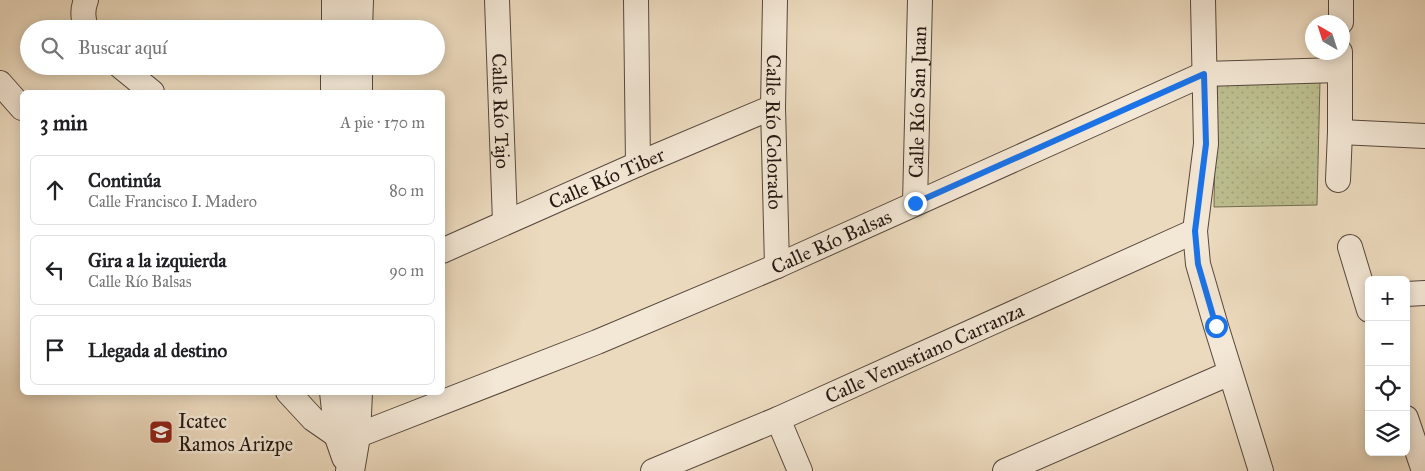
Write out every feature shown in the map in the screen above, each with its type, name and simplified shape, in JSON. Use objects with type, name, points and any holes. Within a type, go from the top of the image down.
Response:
[{"type":"street","points":[[336,0],[336,20]]},
{"type":"street","points":[[358,20],[359,0]]},
{"type":"street","name":"Calle Río Tajo","points":[[497,0],[505,222]]},
{"type":"street","points":[[636,0],[638,164]]},
{"type":"street","name":"Calle Río Colorado","points":[[776,0],[773,107],[776,266]]},
{"type":"street","name":"Calle Río San Juan","points":[[915,203],[920,0]]},
{"type":"street","points":[[1203,0],[1206,144],[1195,231],[1198,264],[1261,471]]},
{"type":"street","points":[[1340,15],[1341,0]]},
{"type":"street","points":[[1338,180],[1340,132],[1339,61]]},
{"type":"street","name":"Calle Río Balsas","points":[[348,437],[597,342],[776,266],[1204,74],[1339,61]]},
{"type":"street","points":[[131,75],[150,90]]},
{"type":"street","points":[[335,75],[335,90]]},
{"type":"street","points":[[358,75],[358,90]]},
{"type":"street","points":[[0,83],[20,106]]},
{"type":"street","name":"Calle Río Tiber","points":[[445,250],[638,164],[773,107]]},
{"type":"street","points":[[1340,132],[1425,136]]},
{"type":"street","name":"Calle Venustiano Carranza","points":[[653,471],[778,419],[1195,231]]},
{"type":"street","points":[[1350,247],[1365,295]]},
{"type":"street","points":[[1410,294],[1425,293]]},
{"type":"street","points":[[1004,471],[1230,373]]},
{"type":"street","points":[[291,395],[313,419],[348,437]]},
{"type":"street","points":[[335,395],[348,437],[350,470]]},
{"type":"street","points":[[348,437],[357,395]]},
{"type":"street","points":[[778,419],[800,471]]},
{"type":"street","points":[[1410,426],[1421,447],[1424,471]]},
{"type":"green space","points":[[1216,81],[1320,81],[1317,205],[1214,207]]},
{"type":"place","name":"Icatec Ramos Arizpe","points":[[161,432]]},
{"type":"route","points":[[915,203],[1204,74],[1206,144],[1195,231],[1198,264],[1216,326]]}]
